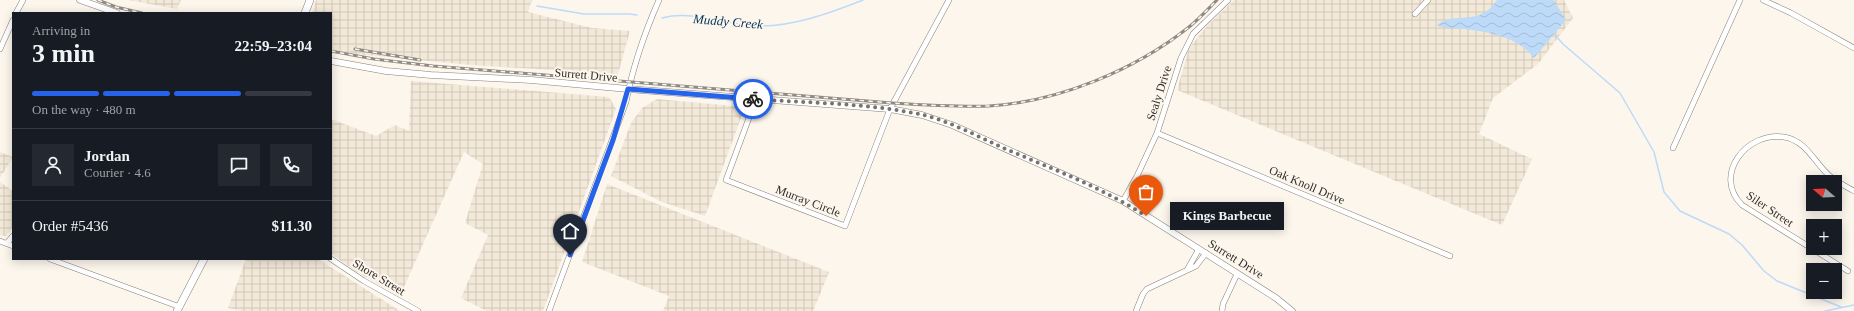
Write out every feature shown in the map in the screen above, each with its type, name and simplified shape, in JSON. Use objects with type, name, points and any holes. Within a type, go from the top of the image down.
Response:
[{"type":"main road","points":[[305,12],[310,0]]},
{"type":"main road","points":[[178,309],[203,260]]},
{"type":"street","points":[[17,12],[23,0]]},
{"type":"street","points":[[80,0],[113,12]]},
{"type":"street","points":[[550,311],[608,154],[641,43],[659,0]]},
{"type":"street","points":[[890,109],[949,0]]},
{"type":"street","name":"Sealy Drive","points":[[1123,201],[1138,175],[1157,133],[1181,58],[1193,34],[1228,0]]},
{"type":"street","points":[[1415,14],[1428,0]]},
{"type":"street","points":[[1673,148],[1740,0]]},
{"type":"street","points":[[1763,0],[1791,13],[1854,48]]},
{"type":"street","points":[[0,48],[12,22]]},
{"type":"street","name":"Surrett Drive","points":[[332,61],[386,71],[430,76],[522,80],[890,109],[922,115],[952,125],[1123,201],[1276,298],[1292,311]]},
{"type":"street","name":"Murray Circle","points":[[756,99],[726,180],[845,226],[890,109]]},
{"type":"street","name":"Oak Knoll Drive","points":[[1157,133],[1450,256]]},
{"type":"street","name":"Siler Street","points":[[1848,271],[1742,205],[1732,189],[1731,176],[1735,162],[1748,146],[1767,138],[1784,137],[1800,144],[1832,179],[1854,190]]},
{"type":"street","points":[[6,243],[12,237]]},
{"type":"street","points":[[0,241],[12,246]]},
{"type":"street","points":[[1186,271],[1199,249]]},
{"type":"street","points":[[1136,311],[1146,289],[1196,266],[1206,254]]},
{"type":"street","points":[[53,260],[178,309]]},
{"type":"street","name":"Shore Street","points":[[332,260],[364,281],[418,311]]},
{"type":"street","points":[[1222,311],[1237,274]]},
{"type":"shaded area","points":[[128,0],[181,0],[177,9]]},
{"type":"shaded area","points":[[316,0],[532,0],[528,12],[592,28],[630,31],[618,74],[471,65],[356,54],[332,49],[332,12],[312,12]]},
{"type":"shaded area","points":[[1234,0],[1564,0],[1573,18],[1538,64],[1493,98],[1479,134],[1532,159],[1502,225],[1177,90],[1189,48],[1207,26]]},
{"type":"shaded area","points":[[411,81],[609,97],[616,109],[543,311],[487,311],[461,298],[488,235],[465,223],[483,164],[464,152],[400,296],[357,272],[332,255],[332,119],[376,136],[395,125],[409,131]]},
{"type":"shaded area","points":[[657,99],[745,107],[705,216],[662,202],[611,176],[631,123],[642,108]]},
{"type":"shaded area","points":[[0,152],[12,157],[12,159],[0,178]]},
{"type":"shaded area","points":[[0,182],[12,190],[12,228],[6,236],[0,235]]},
{"type":"shaded area","points":[[607,184],[829,272],[813,311],[663,311],[669,296],[582,262]]},
{"type":"shaded area","points":[[246,260],[320,260],[400,311],[242,311],[228,308]]},
{"type":"water","points":[[1497,0],[1554,0],[1566,20],[1534,58],[1520,45],[1511,40],[1493,34],[1464,29],[1447,28],[1437,25],[1452,19],[1482,14]]},
{"type":"waterway","name":"Muddy Creek","points":[[662,18],[673,16],[697,16],[744,25],[770,26],[797,22],[838,10],[863,0]]},
{"type":"waterway","name":"Muddy Creek","points":[[537,6],[584,14],[637,15]]},
{"type":"waterway","points":[[1554,34],[1563,44],[1620,93],[1654,152],[1664,192],[1680,211],[1729,234],[1742,245],[1764,271],[1777,281],[1841,307]]},
{"type":"waterway","points":[[1825,311],[1854,305]]},
{"type":"railway","points":[[98,0],[116,7],[138,12]]},
{"type":"railway","points":[[332,51],[374,59],[433,66],[892,103],[989,106],[1042,98],[1068,91],[1120,70],[1168,43],[1193,24],[1217,0]]},
{"type":"railway","points":[[355,49],[420,60]]},
{"type":"way so far","points":[[753,99],[890,109],[922,115],[952,125],[1035,161],[1123,201],[1146,216]]},
{"type":"place","name":"Kings Barbecue","points":[[1146,216]]},
{"type":"route","points":[[570,255],[613,140],[626,102],[628,89],[753,99]]}]
